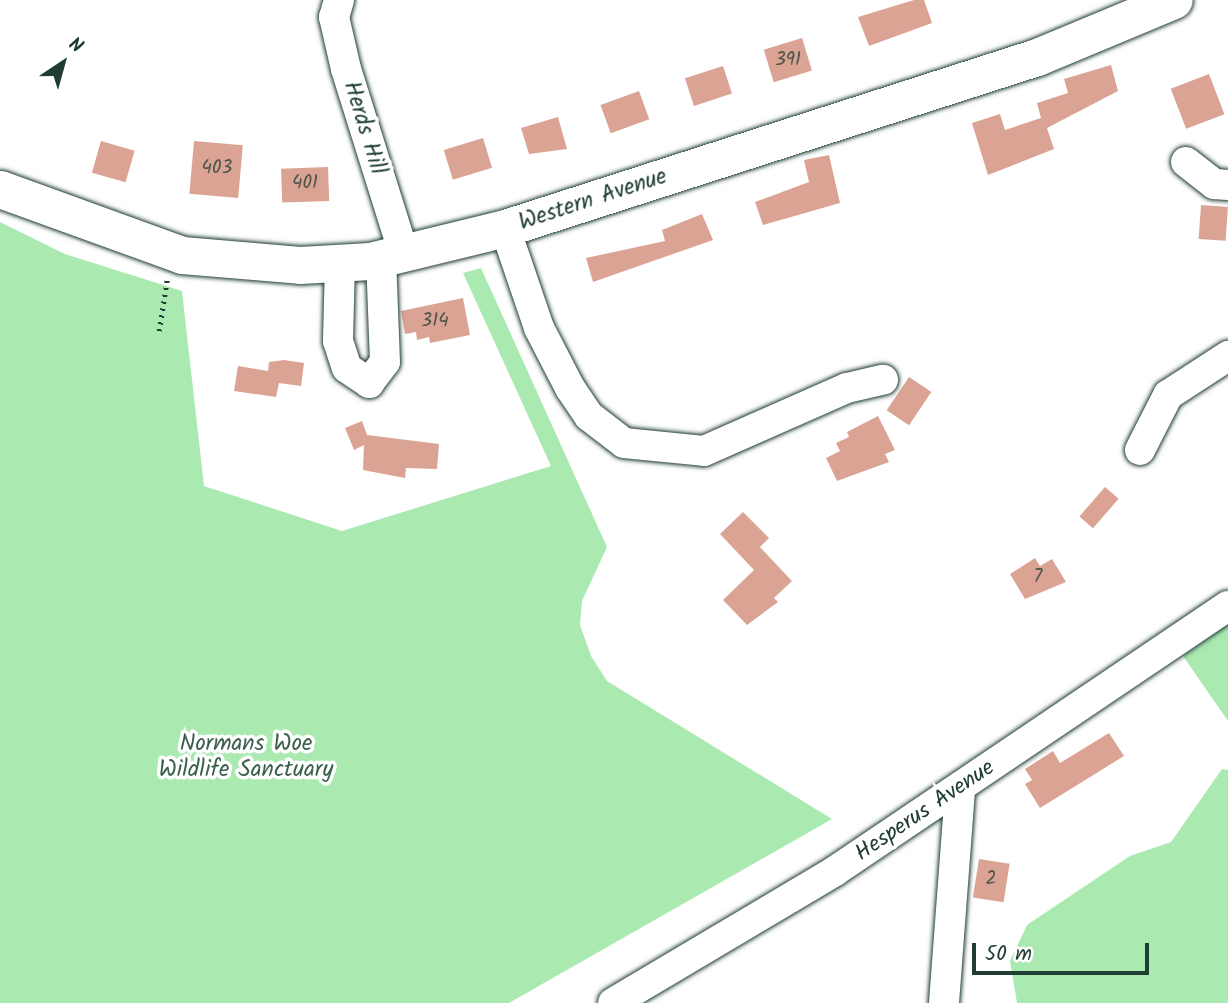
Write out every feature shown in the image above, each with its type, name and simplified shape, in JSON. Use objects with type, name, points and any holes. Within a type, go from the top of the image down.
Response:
[{"type":"main road","name":"Western Avenue","points":[[0,189],[171,252],[229,262],[340,263],[392,257],[505,228],[1037,57],[1170,1]]},
{"type":"street","name":"Herds Hill","points":[[339,0],[334,16],[392,257],[385,362],[369,383],[347,368],[338,341],[340,263]]},
{"type":"street","points":[[1186,162],[1214,184],[1228,185]]},
{"type":"street","points":[[505,228],[540,328],[570,388],[589,416],[624,443],[704,451],[847,388],[883,380]]},
{"type":"street","points":[[1140,450],[1168,395],[1228,356]]},
{"type":"street","name":"Hesperus Avenue","points":[[613,1003],[699,956],[960,788],[1228,606]]},
{"type":"street","points":[[944,1003],[960,788]]},
{"type":"path","points":[[159,331],[171,252]]},
{"type":"green space","name":"Normans Woe Wildlife Sanctuary","points":[[0,222],[65,254],[182,291],[204,486],[342,531],[551,466],[463,273],[481,268],[607,547],[582,601],[580,625],[591,656],[607,681],[832,819],[509,1003],[0,1003]]},
{"type":"green space","points":[[1228,624],[1228,721],[1183,656]]},
{"type":"green space","points":[[1222,769],[1228,770],[1228,1003],[1017,1003],[1010,961],[1027,925],[1130,856],[1171,842]]},
{"type":"building","points":[[914,0],[924,0],[932,23],[869,46],[858,17]]},
{"type":"building","points":[[802,38],[812,71],[774,82],[764,50]]},
{"type":"building","points":[[1111,65],[1118,91],[1047,128],[1054,149],[988,175],[972,123],[1000,114],[1005,130],[1041,118],[1037,103],[1068,93],[1064,79]]},
{"type":"building","points":[[723,66],[732,94],[694,106],[685,78]]},
{"type":"building","points":[[1209,74],[1224,114],[1186,129],[1171,89]]},
{"type":"building","points":[[639,91],[649,119],[611,133],[600,105]]},
{"type":"building","points":[[558,117],[567,149],[529,154],[521,128]]},
{"type":"building","points":[[483,138],[492,168],[453,180],[444,150]]},
{"type":"building","points":[[101,141],[135,151],[126,182],[92,173]]},
{"type":"building","points":[[194,141],[243,145],[238,198],[189,194]]},
{"type":"building","points":[[829,155],[840,203],[763,225],[755,202],[809,182],[804,160]]},
{"type":"building","points":[[328,167],[329,201],[282,203],[281,169]]},
{"type":"building","points":[[1201,205],[1228,207],[1226,241],[1199,239]]},
{"type":"building","points":[[702,214],[713,240],[593,282],[586,258],[665,241],[662,230]]},
{"type":"building","points":[[463,298],[470,335],[430,343],[429,337],[417,340],[416,332],[405,334],[401,311]]},
{"type":"building","points":[[284,360],[304,363],[301,386],[279,383],[276,397],[234,391],[238,366],[268,371],[269,362]]},
{"type":"building","points":[[909,377],[931,392],[909,425],[887,410]]},
{"type":"building","points":[[878,416],[895,450],[885,454],[889,462],[837,481],[826,458],[840,451],[836,443],[849,437],[847,432]]},
{"type":"building","points":[[362,421],[367,435],[439,444],[437,469],[406,468],[405,478],[363,470],[364,445],[354,450],[345,428]]},
{"type":"building","points":[[1105,487],[1119,499],[1093,528],[1079,516]]},
{"type":"building","points":[[743,512],[769,538],[760,547],[792,581],[774,598],[778,602],[747,625],[723,600],[754,570],[720,534]]},
{"type":"building","points":[[1035,558],[1040,566],[1052,559],[1066,582],[1025,599],[1010,574]]},
{"type":"building","points":[[1109,733],[1124,756],[1040,808],[1025,784],[1032,780],[1025,769],[1053,751],[1060,763]]},
{"type":"building","points":[[979,859],[1010,864],[1004,902],[973,898]]}]
